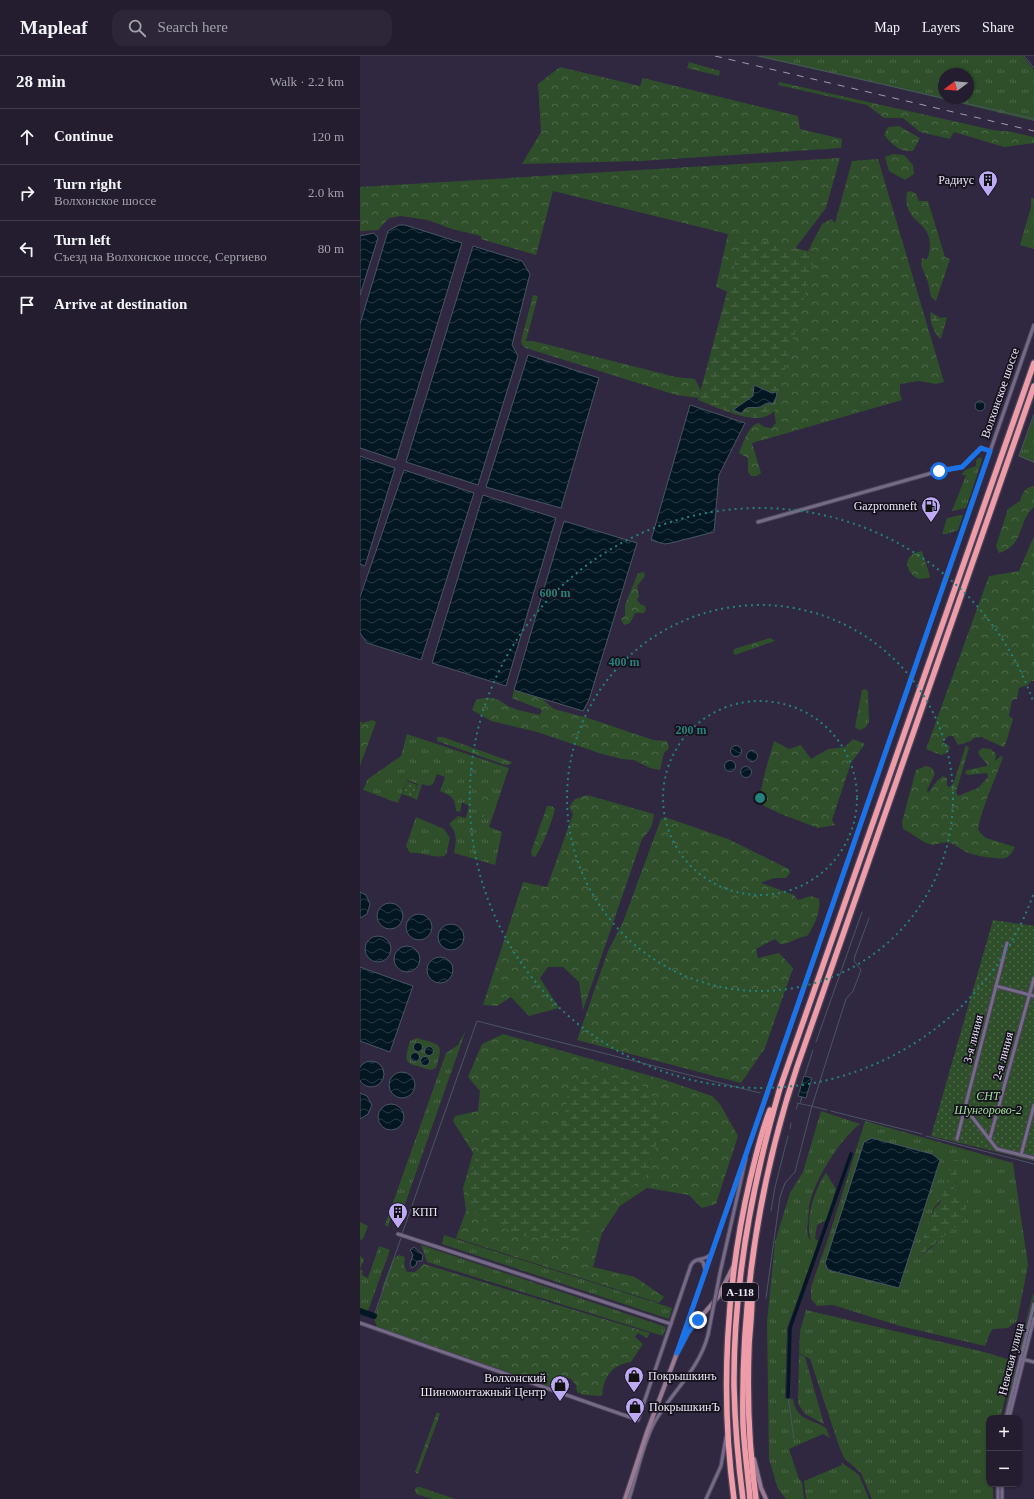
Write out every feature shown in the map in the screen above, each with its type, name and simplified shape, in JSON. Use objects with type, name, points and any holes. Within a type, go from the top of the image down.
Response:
[{"type":"highway","name":"А-118","points":[[742,1499],[734,1386],[738,1306],[758,1170],[780,1088],[1034,363]]},
{"type":"highway","name":"А-118","points":[[750,1499],[743,1425],[745,1330],[754,1256],[770,1163],[789,1090],[1034,386]]},
{"type":"highway","points":[[734,1499],[728,1423],[729,1328],[736,1257],[744,1206],[756,1157],[769,1112],[780,1088]]},
{"type":"highway","points":[[754,1256],[749,1344],[751,1444],[756,1499]]},
{"type":"main road","points":[[677,1353],[688,1332],[718,1297],[736,1257]]},
{"type":"main road","name":"Волхонское шоссе","points":[[625,1499],[647,1432],[677,1353]]},
{"type":"main road","points":[[751,1444],[757,1476],[766,1499]]},
{"type":"street","name":"Волхонское шоссе","points":[[677,1353],[1034,325]]},
{"type":"street","points":[[758,522],[939,471],[962,467],[981,448],[990,451]]},
{"type":"street","name":"3-я линия","points":[[957,1139],[1007,943]]},
{"type":"street","name":"2-я линия","points":[[990,1138],[1034,978]]},
{"type":"street","points":[[996,986],[1034,996]]},
{"type":"street","points":[[1021,1155],[1034,1105]]},
{"type":"street","points":[[965,1108],[990,1138],[997,1149],[1034,1158]]},
{"type":"street","name":"Волхонское шоссе","points":[[629,1499],[653,1426],[667,1402],[695,1368],[705,1344],[748,1149]]},
{"type":"street","points":[[398,1234],[672,1324]]},
{"type":"street","points":[[360,1323],[638,1420],[672,1324],[691,1264],[693,1262],[708,1258],[710,1255]]},
{"type":"street","points":[[699,1260],[703,1262],[705,1269]]},
{"type":"street","name":"Невская улица","points":[[1011,1415],[1034,1304]]},
{"type":"street","name":"Невская улица","points":[[1007,1415],[1034,1318]]},
{"type":"street","points":[[1022,1359],[1034,1362]]},
{"type":"street","points":[[706,1499],[723,1456],[728,1423]]},
{"type":"street","points":[[998,1487],[998,1499]]},
{"type":"street","points":[[1002,1487],[1002,1499]]},
{"type":"green space","points":[[755,56],[1023,56],[1034,70],[1034,121],[963,104],[974,104],[974,68],[938,68],[938,98]]},
{"type":"green space","points":[[689,62],[720,71],[719,76],[687,68]]},
{"type":"green space","points":[[560,67],[640,86],[643,78],[798,116],[800,129],[842,139],[841,148],[641,161],[522,164],[541,132],[538,84]]},
{"type":"green space","points":[[779,82],[993,130],[1012,132],[1034,137],[1034,143],[1004,147],[954,132],[950,139],[920,132],[903,118],[884,118],[867,105],[778,85]]},
{"type":"green space","points":[[899,126],[920,138],[913,151],[900,149],[893,145],[884,135],[888,127]]},
{"type":"green space","points":[[893,154],[904,155],[913,165],[914,174],[905,180],[889,171],[885,157]]},
{"type":"green space","points":[[840,158],[826,208],[782,266],[733,294],[716,287],[728,234],[553,191],[536,255],[481,239],[481,236],[452,229],[428,220],[401,216],[389,218],[378,230],[360,231],[360,187]]},
{"type":"green space","points":[[878,159],[944,382],[936,384],[919,381],[900,384],[900,394],[902,400],[752,443],[761,473],[757,476],[751,476],[748,472],[748,458],[739,453],[746,435],[755,424],[759,423],[764,427],[771,428],[776,423],[774,411],[815,253],[808,251],[822,224],[831,219],[835,223],[852,161]]},
{"type":"green space","points":[[912,191],[916,194],[919,201],[928,201],[945,257],[950,259],[936,301],[931,297],[928,282],[921,265],[922,258],[927,260],[930,246],[929,237],[910,212],[907,204],[907,192]]},
{"type":"green space","points":[[1031,198],[1034,198],[1034,249],[1020,245],[1031,207]]},
{"type":"green space","points":[[742,236],[816,253],[774,411],[767,416],[758,418],[738,415],[698,400]]},
{"type":"green space","points":[[533,295],[538,296],[526,341],[533,341],[676,377],[695,379],[701,391],[699,398],[676,395],[526,348],[522,345],[521,341]]},
{"type":"green space","points":[[931,312],[940,318],[947,317],[941,339],[936,334],[933,327],[930,318]]},
{"type":"green space","points":[[1034,416],[1034,463],[1019,456]]},
{"type":"green space","points":[[980,457],[982,459],[981,463],[966,508],[952,511],[966,475],[961,475],[965,470],[976,466],[976,460]]},
{"type":"green space","points":[[1034,486],[1034,507],[1025,519],[1013,544],[1008,549],[999,553],[996,546],[1008,509],[1020,501],[1026,489]]},
{"type":"green space","points":[[963,515],[958,530],[947,534],[942,534],[947,518]]},
{"type":"green space","points":[[1034,536],[1034,681],[1031,681],[1028,685],[1019,688],[1017,699],[1012,700],[1009,716],[1013,719],[1005,746],[1003,747],[981,737],[974,738],[971,741],[958,745],[953,736],[949,736],[942,741],[950,747],[947,753],[941,755],[926,749],[989,576],[1019,571]]},
{"type":"green space","points":[[922,551],[930,576],[929,578],[918,579],[910,571],[907,563],[911,555]]},
{"type":"green space","points":[[644,572],[645,576],[637,586],[639,596],[637,600],[640,604],[645,606],[646,610],[644,613],[635,613],[630,623],[624,625],[621,619],[625,616],[625,605],[638,573]]},
{"type":"green space","points":[[770,638],[775,641],[735,655],[733,653],[734,649]]},
{"type":"green space","points":[[866,689],[868,692],[869,722],[865,728],[859,730],[855,727],[862,690]]},
{"type":"green space","points":[[514,690],[541,698],[554,709],[588,718],[653,740],[667,741],[669,748],[664,753],[660,770],[650,768],[634,760],[622,759],[602,754],[537,732],[491,721],[472,710],[476,700],[490,698],[498,700],[512,708],[540,715],[542,710],[512,698]]},
{"type":"green space","points":[[373,720],[376,722],[360,766],[360,721],[362,723]]},
{"type":"green space","points":[[407,734],[509,768],[489,827],[502,832],[495,865],[454,853],[456,841],[455,834],[449,824],[458,816],[466,818],[469,806],[462,802],[460,812],[456,811],[454,800],[447,794],[440,791],[445,777],[437,774],[433,784],[429,786],[422,784],[417,800],[413,798],[418,784],[407,780],[398,803],[363,790],[368,779],[401,756]]},
{"type":"green space","points":[[437,737],[443,737],[512,762],[509,765],[505,765],[437,741]]},
{"type":"green space","points":[[853,739],[865,744],[851,763],[832,820],[835,825],[818,828],[764,806],[759,800],[774,741],[789,749],[801,745],[811,759],[828,749],[845,747]]},
{"type":"green space","points":[[966,745],[969,748],[956,792],[958,796],[978,788],[988,777],[987,773],[968,775],[965,773],[967,770],[987,766],[978,752],[982,748],[991,749],[996,754],[995,761],[1001,756],[1003,757],[986,802],[978,829],[986,838],[1015,847],[1011,854],[1007,857],[985,857],[966,852],[947,842],[932,845],[922,841],[903,829],[902,822],[916,770],[926,766],[932,768],[935,774],[927,790],[928,793],[943,776],[947,778],[947,786],[950,787],[954,782]]},
{"type":"green space","points":[[407,781],[417,785],[413,798],[402,794]]},
{"type":"green space","points":[[493,784],[493,794],[483,818],[480,814],[483,810],[480,806],[484,791]]},
{"type":"green space","points":[[587,795],[654,814],[651,828],[642,839],[583,1010],[579,982],[563,967],[548,967],[540,978],[559,1008],[529,1016],[511,997],[497,1006],[483,1005],[523,882],[547,887],[573,814],[569,807],[575,799]]},
{"type":"green space","points":[[547,806],[552,806],[555,809],[552,820],[535,857],[532,856],[531,852]]},
{"type":"green space","points":[[416,817],[444,829],[450,838],[446,855],[438,857],[419,853],[410,853],[406,846]]},
{"type":"green space","points":[[665,817],[728,839],[789,869],[790,873],[786,878],[774,878],[761,883],[794,895],[798,900],[811,896],[819,899],[819,909],[816,919],[807,936],[784,944],[780,944],[775,939],[756,949],[758,958],[779,953],[793,968],[765,1048],[741,1083],[577,1040],[608,951],[623,922],[661,819]]},
{"type":"green space","name":"СНТ Шунгорово-2","points":[[993,920],[1034,926],[1034,1161],[931,1136]]},
{"type":"green space","points":[[466,1030],[399,1221],[390,1219],[388,1227],[385,1225],[446,1053],[458,1045]]},
{"type":"green space","points":[[503,1034],[665,1080],[712,1096],[720,1104],[738,1136],[716,1204],[702,1208],[689,1195],[647,1188],[620,1206],[602,1233],[593,1267],[635,1277],[664,1297],[659,1303],[456,1238],[466,1211],[463,1188],[473,1153],[453,1121],[455,1116],[478,1111],[480,1091],[468,1077],[482,1044]]},
{"type":"green space","points":[[417,1038],[436,1044],[440,1049],[436,1068],[430,1070],[408,1062],[407,1055],[410,1041]]},
{"type":"green space","points":[[602,1077],[623,1079],[645,1087],[657,1103],[660,1120],[655,1149],[646,1177],[626,1190],[617,1200],[610,1215],[578,1238],[552,1239],[522,1236],[486,1221],[468,1208],[467,1186],[475,1160],[488,1132],[514,1130],[549,1134],[564,1123],[568,1093],[578,1079]]},
{"type":"green space","points":[[821,1111],[860,1124],[837,1149],[823,1171],[809,1204],[807,1232],[811,1241],[809,1224],[811,1206],[817,1188],[826,1173],[836,1189],[826,1220],[817,1225],[815,1238],[818,1241],[816,1248],[787,1328],[785,1398],[793,1399],[798,1411],[805,1418],[826,1428],[830,1438],[823,1434],[789,1449],[799,1479],[802,1482],[804,1499],[786,1499],[778,1489],[769,1459],[767,1322],[775,1242],[790,1193],[803,1172]]},
{"type":"green space","points":[[865,1121],[1013,1163],[1028,1265],[1017,1321],[1008,1328],[993,1329],[985,1346],[900,1326],[833,1305],[817,1306],[811,1299],[811,1287],[829,1236]],"holes":[[[864,1142],[940,1160],[899,1288],[828,1270],[825,1264]],[[956,1181],[954,1190],[960,1195],[963,1220],[918,1259],[933,1209]]]},
{"type":"green space","points":[[954,1160],[959,1160],[954,1190],[960,1195],[968,1198],[963,1221],[918,1259],[928,1223],[934,1209],[940,1203]]},
{"type":"green space","points":[[360,1222],[368,1226],[363,1239],[360,1240]]},
{"type":"green space","points":[[444,1235],[672,1308],[669,1319],[442,1244]]},
{"type":"green space","points":[[421,1245],[666,1327],[663,1336],[427,1262]]},
{"type":"green space","points":[[379,1246],[390,1250],[368,1311],[360,1309],[360,1269],[363,1271],[362,1275],[368,1278]]},
{"type":"green space","points":[[399,1255],[405,1257],[404,1265],[407,1272],[415,1272],[424,1264],[650,1333],[647,1338],[638,1333],[635,1337],[643,1344],[631,1362],[618,1366],[610,1373],[605,1383],[602,1396],[584,1395],[577,1392],[576,1385],[571,1379],[560,1375],[564,1389],[560,1390],[377,1327],[374,1319],[383,1292],[382,1288],[393,1259]]},
{"type":"green space","points":[[360,1256],[364,1259],[360,1269]]},
{"type":"green space","points":[[1033,1293],[1034,1297],[1021,1349],[1019,1350]]},
{"type":"green space","points":[[806,1310],[988,1353],[1013,1361],[1014,1365],[1001,1415],[986,1415],[986,1487],[993,1487],[993,1499],[872,1499],[861,1473],[844,1458],[810,1359],[799,1353],[800,1331]]},
{"type":"green space","points":[[799,1354],[805,1357],[824,1424],[805,1414],[798,1404]]},
{"type":"green space","points":[[1015,1366],[1017,1367],[1004,1415]]},
{"type":"green space","points":[[437,1412],[440,1414],[418,1474],[415,1472]]},
{"type":"green space","points":[[841,1462],[859,1475],[869,1499],[806,1499],[804,1481],[842,1465]]},
{"type":"green space","points":[[417,1487],[455,1499],[433,1499],[416,1494],[415,1489]]},
{"type":"water","points":[[399,225],[405,225],[462,243],[396,460],[360,448],[360,324],[388,231]]},
{"type":"water","points":[[374,233],[378,238],[360,295],[360,236]]},
{"type":"water","points":[[473,246],[522,261],[530,274],[512,345],[518,356],[478,485],[406,462]]},
{"type":"water","points":[[528,355],[599,378],[561,508],[486,487]]},
{"type":"water","points":[[754,385],[772,393],[776,392],[777,395],[773,404],[768,403],[760,407],[747,408],[742,414],[733,410],[753,396]]},
{"type":"water","points":[[978,401],[982,401],[984,402],[984,410],[978,411],[975,408],[975,404]]},
{"type":"water","points":[[690,405],[745,423],[719,475],[714,532],[664,544],[651,540]]},
{"type":"water","points":[[360,456],[395,468],[365,566],[360,564]]},
{"type":"water","points":[[404,470],[474,493],[421,660],[367,643],[360,633],[360,597]]},
{"type":"water","points":[[483,495],[556,518],[506,686],[432,663]]},
{"type":"water","points":[[564,521],[637,543],[589,700],[583,711],[514,690]]},
{"type":"water","points":[[736,745],[740,747],[742,751],[740,755],[736,757],[732,755],[730,751],[732,747]]},
{"type":"water","points":[[752,750],[756,752],[758,756],[756,760],[752,762],[748,760],[746,756],[748,752]]},
{"type":"water","points":[[730,760],[734,762],[736,766],[734,770],[730,772],[726,770],[724,766],[726,762]]},
{"type":"water","points":[[746,766],[750,768],[752,772],[750,776],[746,778],[742,776],[740,772],[742,768]]},
{"type":"water","points":[[360,892],[366,895],[370,904],[367,914],[360,918]]},
{"type":"water","points":[[390,903],[399,907],[403,916],[399,925],[390,929],[381,925],[377,916],[381,907]]},
{"type":"water","points":[[419,914],[428,918],[432,927],[428,936],[419,940],[410,936],[406,927],[410,918]]},
{"type":"water","points":[[451,924],[460,928],[464,937],[460,946],[451,950],[442,946],[438,937],[442,928]]},
{"type":"water","points":[[378,936],[387,940],[391,949],[387,958],[378,962],[369,958],[365,949],[369,940]]},
{"type":"water","points":[[407,946],[416,950],[420,959],[416,968],[407,972],[398,968],[394,959],[398,950]]},
{"type":"water","points":[[440,957],[449,961],[453,970],[449,979],[440,983],[431,979],[427,970],[431,961]]},
{"type":"water","points":[[360,967],[413,986],[390,1052],[360,1041]]},
{"type":"water","points":[[418,1042],[423,1047],[418,1052],[413,1047]]},
{"type":"water","points":[[429,1046],[434,1051],[429,1056],[424,1051]]},
{"type":"water","points":[[415,1052],[420,1057],[415,1062],[410,1057]]},
{"type":"water","points":[[425,1056],[430,1061],[425,1066],[420,1061]]},
{"type":"water","points":[[371,1061],[380,1065],[384,1074],[380,1083],[371,1087],[362,1083],[358,1074],[362,1065]]},
{"type":"water","points":[[402,1072],[411,1076],[415,1085],[411,1094],[402,1098],[393,1094],[389,1085],[393,1076]]},
{"type":"water","points":[[804,1076],[812,1078],[806,1098],[798,1096]]},
{"type":"water","points":[[360,1093],[367,1096],[372,1105],[368,1114],[360,1119]]},
{"type":"water","points":[[391,1104],[400,1108],[404,1117],[400,1126],[391,1130],[382,1126],[378,1117],[382,1108]]},
{"type":"water","points":[[872,1138],[932,1154],[940,1160],[899,1288],[828,1270],[825,1263],[864,1142]]},
{"type":"water","points":[[414,1247],[423,1255],[422,1261],[417,1261],[416,1265],[412,1268],[410,1264],[413,1255],[410,1250]]},
{"type":"waterway","points":[[759,56],[1034,119]]},
{"type":"waterway","points":[[1024,56],[1034,68]]},
{"type":"waterway","points":[[1034,414],[1019,456],[1034,462]]},
{"type":"waterway","points":[[816,1042],[862,912]]},
{"type":"waterway","points":[[766,1298],[780,1197],[785,1183],[795,1172],[812,1106],[846,999],[853,991],[861,970],[854,961],[869,918]]},
{"type":"waterway","points":[[402,1234],[477,1021],[760,1093]]},
{"type":"waterway","points":[[805,1075],[813,1050]]},
{"type":"waterway","points":[[800,1103],[802,1097]]},
{"type":"waterway","points":[[797,1103],[806,1105]]},
{"type":"waterway","points":[[796,1109],[798,1104]]},
{"type":"waterway","points":[[807,1105],[827,1110]]},
{"type":"waterway","points":[[831,1111],[922,1134]]},
{"type":"waterway","points":[[790,1129],[791,1123]]},
{"type":"waterway","points":[[771,1211],[775,1187],[788,1136]]},
{"type":"waterway","points":[[926,1136],[1034,1164]]},
{"type":"waterway","points":[[788,1397],[790,1328],[851,1154]]},
{"type":"waterway","points":[[374,1316],[401,1238]]},
{"type":"waterway","points":[[360,1311],[374,1316]]},
{"type":"waterway","points":[[788,1397],[794,1439]]},
{"type":"railway","points":[[715,56],[1034,131]]},
{"type":"place","name":"Радиус","points":[[988,197]]},
{"type":"place","name":"Gazpromneft","points":[[931,523]]},
{"type":"place","name":"КПП","points":[[398,1229]]},
{"type":"place","name":"Покрышкинъ","points":[[634,1393]]},
{"type":"place","name":"Волхонский Шиномонтажный Центр","points":[[560,1402]]},
{"type":"place","name":"ПокрышкинЪ","points":[[635,1424]]},
{"type":"route","points":[[698,1320],[688,1332],[677,1353],[990,451],[981,448],[962,467],[939,471]]}]
